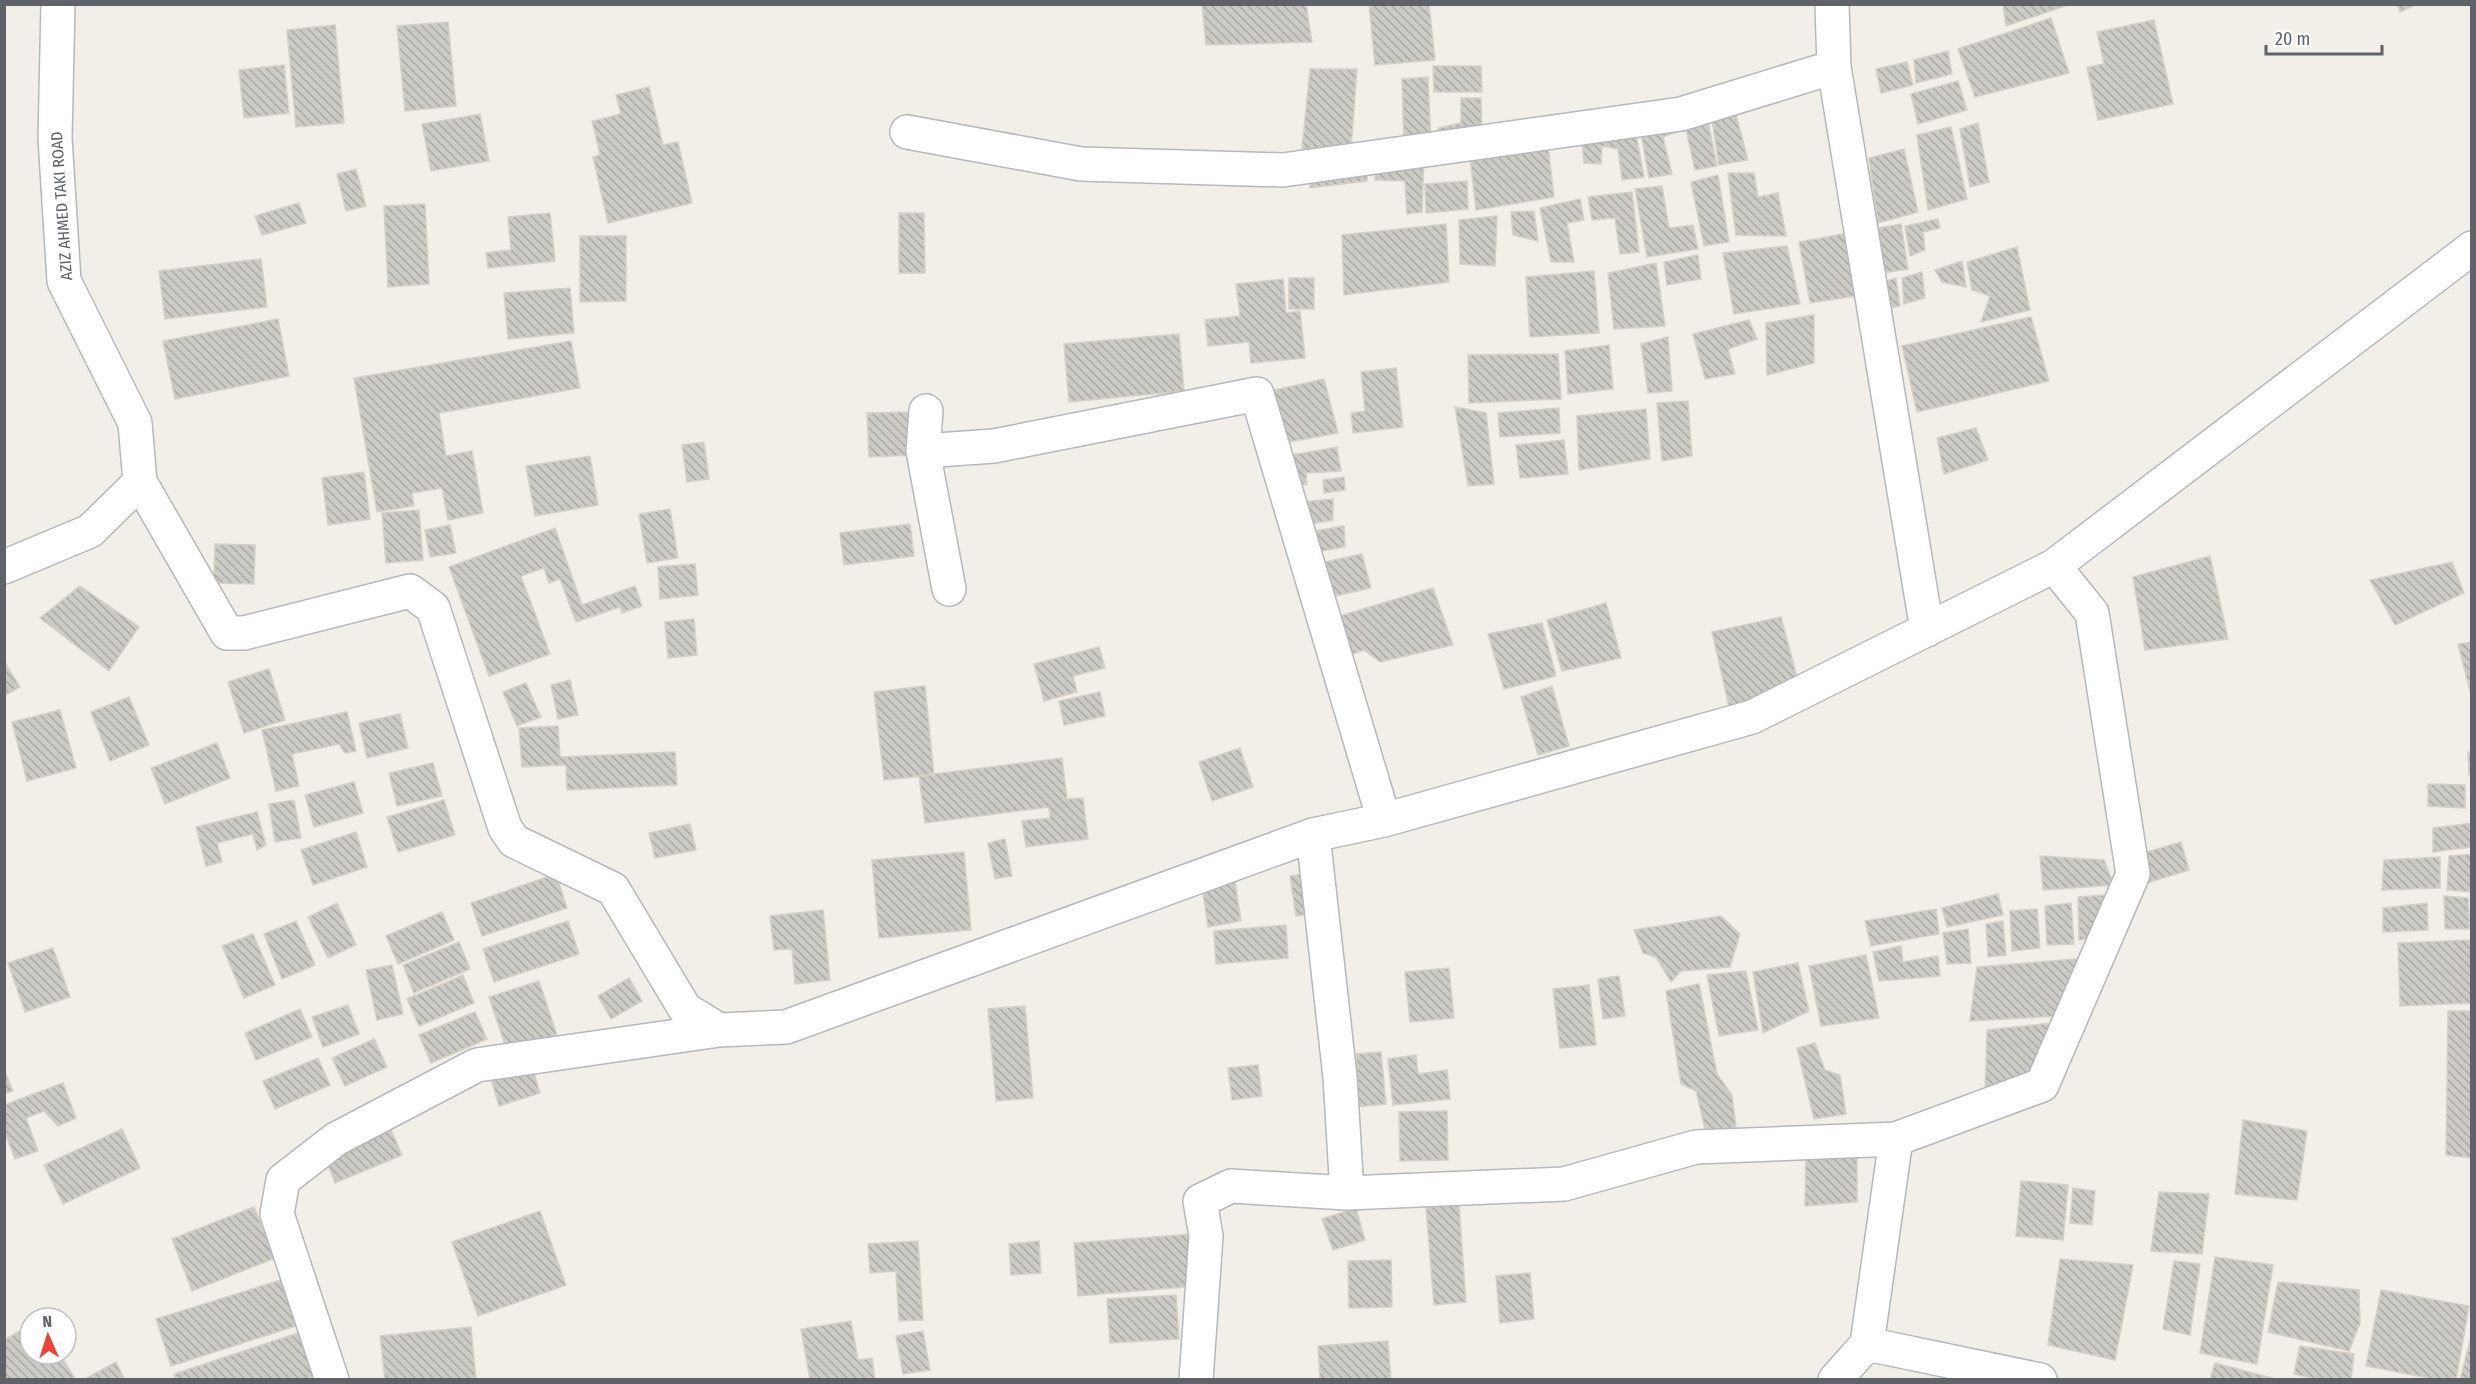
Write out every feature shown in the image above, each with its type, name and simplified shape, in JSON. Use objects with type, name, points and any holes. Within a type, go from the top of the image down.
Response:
[{"type":"street","name":"AZIZ AHMED TAKI ROAD","points":[[58,4],[55,138],[64,281],[135,423],[140,482]]},
{"type":"street","points":[[1832,4],[1834,67],[1927,630]]},
{"type":"street","points":[[907,132],[1081,164],[1283,170],[1681,114],[1834,67]]},
{"type":"street","points":[[332,1380],[277,1214],[283,1180],[336,1139],[477,1065],[719,1030],[786,1027],[1312,835],[1384,820],[1752,717],[2054,566],[2472,248]]},
{"type":"street","points":[[923,451],[994,446],[1257,394],[1384,820]]},
{"type":"street","points":[[926,411],[923,451],[949,589]]},
{"type":"street","points":[[4,567],[90,531],[140,482],[227,633],[244,633],[410,591],[433,608],[505,828],[514,841],[614,889],[685,1010],[719,1030]]},
{"type":"street","points":[[1196,1380],[1206,1236],[1200,1202],[1231,1186],[1347,1193],[1564,1184],[1696,1147],[1896,1139],[2042,1085],[2133,874],[2092,613],[2054,566]]},
{"type":"street","points":[[1312,835],[1340,1077],[1347,1193]]},
{"type":"street","points":[[1835,1380],[1867,1344],[1896,1139]]},
{"type":"street","points":[[1867,1344],[2040,1380]]},
{"type":"building","points":[[1202,4],[1306,4],[1312,42],[1206,45]]},
{"type":"building","points":[[1369,4],[1429,4],[1435,60],[1375,65]]},
{"type":"building","points":[[2003,4],[2071,4],[2006,26]]},
{"type":"building","points":[[2397,4],[2417,4],[2400,12]]},
{"type":"building","points":[[2051,18],[2069,73],[1975,97],[1958,49]]},
{"type":"building","points":[[2154,20],[2173,104],[2098,120],[2087,67],[2104,64],[2097,32]]},
{"type":"building","points":[[448,22],[456,106],[405,111],[397,26]]},
{"type":"building","points":[[335,25],[344,123],[296,127],[287,30]]},
{"type":"building","points":[[1948,51],[1952,74],[1916,83],[1914,60]]},
{"type":"building","points":[[1907,62],[1913,85],[1881,93],[1876,69]]},
{"type":"building","points":[[284,65],[289,113],[244,118],[239,70]]},
{"type":"building","points":[[1433,66],[1481,66],[1482,92],[1434,92]]},
{"type":"building","points":[[1310,69],[1357,69],[1351,149],[1302,149]]},
{"type":"building","points":[[1428,77],[1431,143],[1404,146],[1402,79]]},
{"type":"building","points":[[1958,81],[1967,110],[1918,124],[1911,94]]},
{"type":"building","points":[[649,87],[663,145],[678,142],[692,203],[608,223],[593,157],[600,155],[592,121],[621,114],[616,95]]},
{"type":"building","points":[[1461,98],[1481,98],[1482,137],[1439,142],[1438,128],[1461,123]]},
{"type":"building","points":[[1734,107],[1748,160],[1719,165],[1711,113]]},
{"type":"building","points":[[1706,111],[1717,166],[1695,170],[1684,121]]},
{"type":"building","points":[[480,114],[489,161],[431,171],[422,124]]},
{"type":"building","points":[[1678,118],[1680,131],[1663,137],[1672,174],[1649,178],[1640,128]]},
{"type":"building","points":[[1978,123],[1989,182],[1970,187],[1960,129]]},
{"type":"building","points":[[1634,124],[1644,177],[1622,180],[1618,149],[1602,146],[1601,164],[1584,163],[1581,133]]},
{"type":"building","points":[[1951,127],[1967,199],[1928,210],[1917,135]]},
{"type":"building","points":[[1547,137],[1554,197],[1476,210],[1469,149]]},
{"type":"building","points":[[1904,149],[1918,212],[1878,223],[1869,158]]},
{"type":"building","points":[[1424,154],[1422,212],[1407,214],[1405,181],[1375,180],[1376,160]]},
{"type":"building","points":[[1367,161],[1367,181],[1310,188],[1312,171]]},
{"type":"building","points":[[356,169],[366,206],[346,211],[337,174]]},
{"type":"building","points":[[1728,173],[1754,173],[1758,197],[1778,193],[1786,236],[1736,235]]},
{"type":"building","points":[[1718,175],[1729,242],[1704,246],[1691,182]]},
{"type":"building","points":[[1467,181],[1468,209],[1426,213],[1425,184]]},
{"type":"building","points":[[1662,186],[1669,228],[1693,225],[1698,249],[1647,257],[1635,189]]},
{"type":"building","points":[[1632,192],[1639,252],[1620,254],[1615,218],[1592,220],[1588,197]]},
{"type":"building","points":[[1580,199],[1584,220],[1567,223],[1574,262],[1551,262],[1540,208]]},
{"type":"building","points":[[299,203],[306,223],[262,235],[255,216]]},
{"type":"building","points":[[425,204],[429,284],[388,287],[384,206]]},
{"type":"building","points":[[1534,211],[1538,241],[1513,235],[1511,212]]},
{"type":"building","points":[[550,213],[555,261],[488,268],[486,253],[511,250],[508,217]]},
{"type":"building","points":[[899,213],[924,213],[925,273],[899,273]]},
{"type":"building","points":[[1497,216],[1495,266],[1460,264],[1459,220]]},
{"type":"building","points":[[1938,219],[1940,228],[1923,232],[1925,250],[1910,256],[1905,226]]},
{"type":"building","points":[[1446,224],[1449,282],[1344,295],[1342,235]]},
{"type":"building","points":[[1901,224],[1908,269],[1876,274],[1872,229]]},
{"type":"building","points":[[1854,232],[1862,295],[1810,303],[1799,242]]},
{"type":"building","points":[[580,236],[626,236],[626,301],[580,302]]},
{"type":"building","points":[[1787,246],[1800,304],[1734,314],[1723,253]]},
{"type":"building","points":[[2017,247],[2030,310],[1981,322],[1990,296],[1972,290],[1967,262]]},
{"type":"building","points":[[1698,255],[1701,279],[1667,285],[1664,262]]},
{"type":"building","points":[[261,259],[267,307],[165,319],[159,271]]},
{"type":"building","points":[[1962,261],[1966,287],[1942,282],[1935,270]]},
{"type":"building","points":[[1656,263],[1665,326],[1614,329],[1608,273]]},
{"type":"building","points":[[1594,271],[1599,333],[1530,337],[1526,277]]},
{"type":"building","points":[[1922,272],[1925,298],[1904,304],[1902,278]]},
{"type":"building","points":[[1289,278],[1314,278],[1314,309],[1289,309]]},
{"type":"building","points":[[1896,278],[1900,306],[1882,310],[1878,284]]},
{"type":"building","points":[[1283,279],[1286,313],[1300,311],[1305,358],[1251,363],[1249,342],[1208,346],[1205,320],[1240,316],[1236,284]]},
{"type":"building","points":[[570,288],[574,333],[508,339],[504,293]]},
{"type":"building","points":[[1814,315],[1814,363],[1767,375],[1766,323]]},
{"type":"building","points":[[2031,317],[2049,381],[1917,412],[1902,346]]},
{"type":"building","points":[[278,319],[289,376],[175,399],[163,341]]},
{"type":"building","points":[[1749,320],[1757,339],[1728,349],[1735,374],[1705,379],[1693,334]]},
{"type":"building","points":[[1179,334],[1184,391],[1069,402],[1064,344]]},
{"type":"building","points":[[1668,337],[1672,391],[1648,393],[1641,344]]},
{"type":"building","points":[[571,341],[580,388],[439,413],[446,456],[472,451],[483,513],[448,520],[442,488],[412,493],[414,506],[377,512],[354,378]]},
{"type":"building","points":[[1609,345],[1613,389],[1568,394],[1565,351]]},
{"type":"building","points":[[1558,354],[1561,399],[1469,403],[1468,355]]},
{"type":"building","points":[[1396,368],[1403,427],[1353,433],[1351,413],[1365,411],[1361,372]]},
{"type":"building","points":[[1324,379],[1338,433],[1285,443],[1270,391]]},
{"type":"building","points":[[1688,401],[1692,456],[1662,461],[1657,403]]},
{"type":"building","points":[[1455,407],[1486,413],[1494,484],[1468,486]]},
{"type":"building","points":[[1559,408],[1560,433],[1500,437],[1498,413]]},
{"type":"building","points":[[1646,409],[1650,459],[1579,470],[1577,416]]},
{"type":"building","points":[[916,412],[917,455],[869,457],[867,413]]},
{"type":"building","points":[[1976,428],[1988,460],[1944,474],[1937,438]]},
{"type":"building","points":[[1564,440],[1568,474],[1520,478],[1516,445]]},
{"type":"building","points":[[704,442],[709,479],[687,482],[682,445]]},
{"type":"building","points":[[1337,447],[1341,471],[1306,473],[1307,485],[1291,483],[1286,456]]},
{"type":"building","points":[[590,456],[598,505],[535,516],[526,466]]},
{"type":"building","points":[[364,472],[370,519],[328,525],[322,478]]},
{"type":"building","points":[[1344,477],[1345,490],[1324,493],[1323,480]]},
{"type":"building","points":[[1333,499],[1333,520],[1304,525],[1302,502]]},
{"type":"building","points":[[670,509],[678,558],[647,563],[639,514]]},
{"type":"building","points":[[419,510],[423,560],[386,563],[382,513]]},
{"type":"building","points":[[910,524],[914,556],[844,565],[840,533]]},
{"type":"building","points":[[450,525],[456,553],[430,557],[425,530]]},
{"type":"building","points":[[1344,526],[1345,547],[1311,553],[1308,532]]},
{"type":"building","points":[[555,528],[582,605],[635,586],[642,606],[622,613],[620,607],[576,622],[560,579],[549,583],[544,568],[521,576],[550,654],[489,676],[449,567]]},
{"type":"building","points":[[215,544],[255,545],[254,584],[214,583]]},
{"type":"building","points":[[1362,554],[1371,588],[1322,599],[1316,564]]},
{"type":"building","points":[[2210,556],[2228,639],[2145,650],[2133,577]]},
{"type":"building","points":[[2452,562],[2464,593],[2395,625],[2370,580]]},
{"type":"building","points":[[695,564],[698,595],[660,599],[658,567]]},
{"type":"building","points":[[80,586],[139,627],[109,671],[40,618]]},
{"type":"building","points":[[1433,588],[1453,645],[1380,662],[1364,650],[1347,656],[1333,618]]},
{"type":"building","points":[[1606,603],[1621,658],[1562,671],[1547,620]]},
{"type":"building","points":[[1781,617],[1798,681],[1730,711],[1712,632]]},
{"type":"building","points":[[694,619],[697,655],[668,658],[665,622]]},
{"type":"building","points":[[1542,623],[1556,676],[1504,689],[1488,634]]},
{"type":"building","points":[[2472,642],[2472,699],[2458,644]]},
{"type":"building","points":[[1099,647],[1105,668],[1073,676],[1077,692],[1044,701],[1034,664]]},
{"type":"building","points":[[4,661],[20,687],[4,696]]},
{"type":"building","points":[[269,669],[285,720],[244,733],[228,682]]},
{"type":"building","points":[[570,680],[578,715],[558,719],[551,685]]},
{"type":"building","points":[[526,683],[541,717],[517,726],[503,692]]},
{"type":"building","points":[[925,686],[934,775],[884,780],[874,692]]},
{"type":"building","points":[[1552,686],[1569,746],[1538,755],[1521,697]]},
{"type":"building","points":[[1100,692],[1105,716],[1064,725],[1059,701]]},
{"type":"building","points":[[129,697],[149,745],[110,761],[91,712]]},
{"type":"building","points":[[60,710],[76,768],[27,781],[12,722]]},
{"type":"building","points":[[347,712],[356,751],[345,753],[339,744],[292,754],[299,786],[276,791],[262,730]]},
{"type":"building","points":[[400,714],[408,748],[367,758],[359,723]]},
{"type":"building","points":[[558,726],[560,757],[675,752],[677,785],[567,790],[566,765],[522,767],[519,728]]},
{"type":"building","points":[[217,743],[230,778],[165,804],[151,768]]},
{"type":"building","points":[[1240,748],[1253,787],[1212,801],[1199,762]]},
{"type":"building","points":[[2468,752],[2472,752],[2472,775],[2469,775]]},
{"type":"building","points":[[1062,758],[1067,799],[1083,798],[1088,839],[1026,847],[1022,821],[1050,818],[1049,807],[925,823],[919,776]]},
{"type":"building","points":[[433,763],[442,796],[397,806],[389,773]]},
{"type":"building","points":[[354,782],[363,813],[314,827],[305,795]]},
{"type":"building","points":[[2428,784],[2465,785],[2465,808],[2428,806]]},
{"type":"building","points":[[294,800],[301,838],[275,842],[269,804]]},
{"type":"building","points":[[444,800],[455,835],[398,852],[387,817]]},
{"type":"building","points":[[257,812],[266,845],[257,850],[253,834],[217,843],[222,862],[206,866],[196,827]]},
{"type":"building","points":[[2472,823],[2472,847],[2433,852],[2433,828]]},
{"type":"building","points":[[690,824],[696,850],[655,858],[649,833]]},
{"type":"building","points":[[356,832],[367,867],[313,885],[301,850]]},
{"type":"building","points":[[1005,839],[1012,876],[995,879],[988,843]]},
{"type":"building","points":[[2181,842],[2189,870],[2147,883],[2140,854]]},
{"type":"building","points":[[964,852],[971,930],[879,938],[872,860]]},
{"type":"building","points":[[2472,854],[2471,892],[2447,890],[2449,856]]},
{"type":"building","points":[[2040,856],[2104,860],[2114,885],[2043,890]]},
{"type":"building","points":[[2440,857],[2440,888],[2382,890],[2384,860]]},
{"type":"building","points":[[1312,873],[1318,913],[1296,916],[1290,876]]},
{"type":"building","points":[[556,874],[567,908],[482,936],[471,903]]},
{"type":"building","points":[[1235,882],[1241,921],[1208,927],[1202,887]]},
{"type":"building","points":[[1998,894],[2003,915],[1947,927],[1942,908]]},
{"type":"building","points":[[2104,895],[2101,937],[2079,940],[2078,897]]},
{"type":"building","points":[[2444,896],[2468,898],[2470,929],[2445,929]]},
{"type":"building","points":[[337,903],[356,945],[328,958],[308,917]]},
{"type":"building","points":[[2071,903],[2074,944],[2047,945],[2045,906]]},
{"type":"building","points":[[2427,903],[2428,930],[2383,932],[2383,908]]},
{"type":"building","points":[[1936,909],[1939,934],[1871,946],[1865,921]]},
{"type":"building","points":[[2037,909],[2040,948],[2012,951],[2010,911]]},
{"type":"building","points":[[823,910],[830,980],[795,984],[792,949],[774,950],[770,916]]},
{"type":"building","points":[[442,912],[454,940],[398,964],[386,936]]},
{"type":"building","points":[[1721,916],[1740,934],[1730,967],[1681,971],[1671,982],[1656,957],[1643,953],[1634,930]]},
{"type":"building","points":[[296,921],[315,965],[282,979],[264,934]]},
{"type":"building","points":[[568,921],[579,954],[494,982],[483,949]]},
{"type":"building","points":[[2003,921],[2006,955],[1988,957],[1986,924]]},
{"type":"building","points":[[1286,925],[1288,958],[1216,964],[1214,931]]},
{"type":"building","points":[[1968,929],[1971,963],[1947,964],[1943,933]]},
{"type":"building","points":[[253,934],[275,985],[244,998],[222,946]]},
{"type":"building","points":[[2472,940],[2472,1003],[2400,1006],[2398,943]]},
{"type":"building","points":[[459,942],[470,969],[414,993],[403,965]]},
{"type":"building","points":[[1901,946],[1903,962],[1938,956],[1940,976],[1879,981],[1873,952]]},
{"type":"building","points":[[53,948],[70,997],[25,1012],[8,963]]},
{"type":"building","points":[[1866,955],[1879,1018],[1821,1026],[1809,966]]},
{"type":"building","points":[[2088,958],[2060,1016],[1970,1021],[1977,967]]},
{"type":"building","points":[[1798,963],[1809,1011],[1763,1033],[1753,972]]},
{"type":"building","points":[[392,965],[403,1014],[377,1020],[366,970]]},
{"type":"building","points":[[1449,968],[1454,1018],[1410,1022],[1405,972]]},
{"type":"building","points":[[1746,971],[1758,1030],[1719,1036],[1707,975]]},
{"type":"building","points":[[463,975],[474,1003],[419,1026],[407,999]]},
{"type":"building","points":[[1619,976],[1625,1016],[1603,1019],[1598,979]]},
{"type":"building","points":[[629,978],[642,1001],[611,1019],[598,996]]},
{"type":"building","points":[[539,981],[557,1035],[507,1051],[489,997]]},
{"type":"building","points":[[1699,984],[1717,1074],[1732,1095],[1736,1127],[1706,1133],[1696,1091],[1681,1084],[1666,991]]},
{"type":"building","points":[[1589,985],[1596,1045],[1560,1048],[1553,989]]},
{"type":"building","points":[[348,1005],[359,1034],[323,1047],[312,1017]]},
{"type":"building","points":[[1025,1006],[1033,1098],[996,1101],[988,1009]]},
{"type":"building","points":[[300,1009],[312,1037],[256,1060],[245,1033]]},
{"type":"building","points":[[2448,1011],[2472,1011],[2472,1158],[2446,1155]]},
{"type":"building","points":[[475,1012],[487,1039],[431,1063],[419,1035]]},
{"type":"building","points":[[2063,1022],[2038,1081],[1985,1095],[1987,1030]]},
{"type":"building","points":[[374,1039],[387,1067],[345,1086],[332,1058]]},
{"type":"building","points":[[1815,1043],[1825,1070],[1840,1075],[1846,1114],[1814,1119],[1797,1048]]},
{"type":"building","points":[[1381,1052],[1386,1104],[1344,1108],[1341,1082],[1358,1080],[1356,1054]]},
{"type":"building","points":[[1416,1055],[1418,1074],[1447,1070],[1450,1099],[1393,1105],[1388,1059]]},
{"type":"building","points":[[318,1058],[330,1085],[275,1109],[263,1081]]},
{"type":"building","points":[[1258,1065],[1262,1096],[1232,1100],[1228,1068]]},
{"type":"building","points":[[532,1066],[540,1093],[499,1106],[491,1079]]},
{"type":"building","points":[[4,1069],[13,1091],[4,1094]]},
{"type":"building","points":[[63,1083],[76,1118],[58,1126],[44,1111],[26,1118],[38,1151],[15,1159],[4,1130],[4,1105]]},
{"type":"building","points":[[1447,1111],[1448,1160],[1400,1161],[1399,1112]]},
{"type":"building","points":[[2243,1120],[2307,1131],[2297,1200],[2235,1194]]},
{"type":"building","points":[[122,1129],[140,1168],[63,1204],[44,1165]]},
{"type":"building","points":[[391,1130],[402,1155],[335,1183],[325,1157]]},
{"type":"building","points":[[1857,1145],[1857,1202],[1805,1206],[1806,1150]]},
{"type":"building","points":[[2021,1181],[2068,1185],[2063,1240],[2016,1236]]},
{"type":"building","points":[[2073,1188],[2095,1191],[2092,1225],[2070,1223]]},
{"type":"building","points":[[2159,1192],[2209,1194],[2202,1254],[2151,1251]]},
{"type":"building","points":[[1459,1205],[1466,1302],[1434,1305],[1426,1207]]},
{"type":"building","points":[[254,1207],[275,1258],[192,1291],[172,1239]]},
{"type":"building","points":[[1356,1208],[1365,1240],[1333,1250],[1322,1219]]},
{"type":"building","points":[[540,1211],[566,1285],[478,1316],[452,1242]]},
{"type":"building","points":[[1192,1234],[1196,1286],[1078,1296],[1074,1243]]},
{"type":"building","points":[[918,1241],[923,1320],[899,1321],[896,1271],[870,1273],[868,1244]]},
{"type":"building","points":[[1039,1241],[1041,1273],[1011,1275],[1009,1244]]},
{"type":"building","points":[[2215,1257],[2273,1265],[2257,1364],[2200,1353]]},
{"type":"building","points":[[2060,1259],[2133,1265],[2115,1360],[2048,1345]]},
{"type":"building","points":[[1391,1260],[1392,1307],[1349,1308],[1348,1261]]},
{"type":"building","points":[[2174,1261],[2200,1264],[2190,1335],[2163,1329]]},
{"type":"building","points":[[1530,1273],[1534,1319],[1500,1323],[1496,1276]]},
{"type":"building","points":[[287,1278],[302,1324],[171,1366],[156,1319]]},
{"type":"building","points":[[2278,1282],[2359,1290],[2360,1323],[2349,1351],[2268,1332]]},
{"type":"building","points":[[2381,1290],[2469,1306],[2456,1380],[2438,1380],[2366,1366]]},
{"type":"building","points":[[1176,1295],[1179,1339],[1110,1343],[1107,1299]]},
{"type":"building","points":[[851,1321],[858,1360],[872,1358],[875,1380],[810,1380],[801,1329]]},
{"type":"building","points":[[471,1327],[476,1380],[385,1380],[380,1336]]},
{"type":"building","points":[[923,1331],[930,1370],[903,1374],[896,1336]]},
{"type":"building","points":[[18,1332],[18,1366],[67,1366],[74,1377],[71,1380],[4,1380],[4,1340]]},
{"type":"building","points":[[301,1332],[316,1376],[304,1380],[176,1380],[174,1374]]},
{"type":"building","points":[[2472,1333],[2472,1380],[2460,1380]]},
{"type":"building","points":[[1388,1341],[1391,1380],[1320,1380],[1318,1346]]},
{"type":"building","points":[[2300,1346],[2354,1354],[2351,1380],[2320,1380],[2294,1374]]},
{"type":"building","points":[[116,1362],[125,1380],[83,1380]]},
{"type":"building","points":[[2215,1363],[2272,1378],[2272,1380],[2210,1380]]}]
